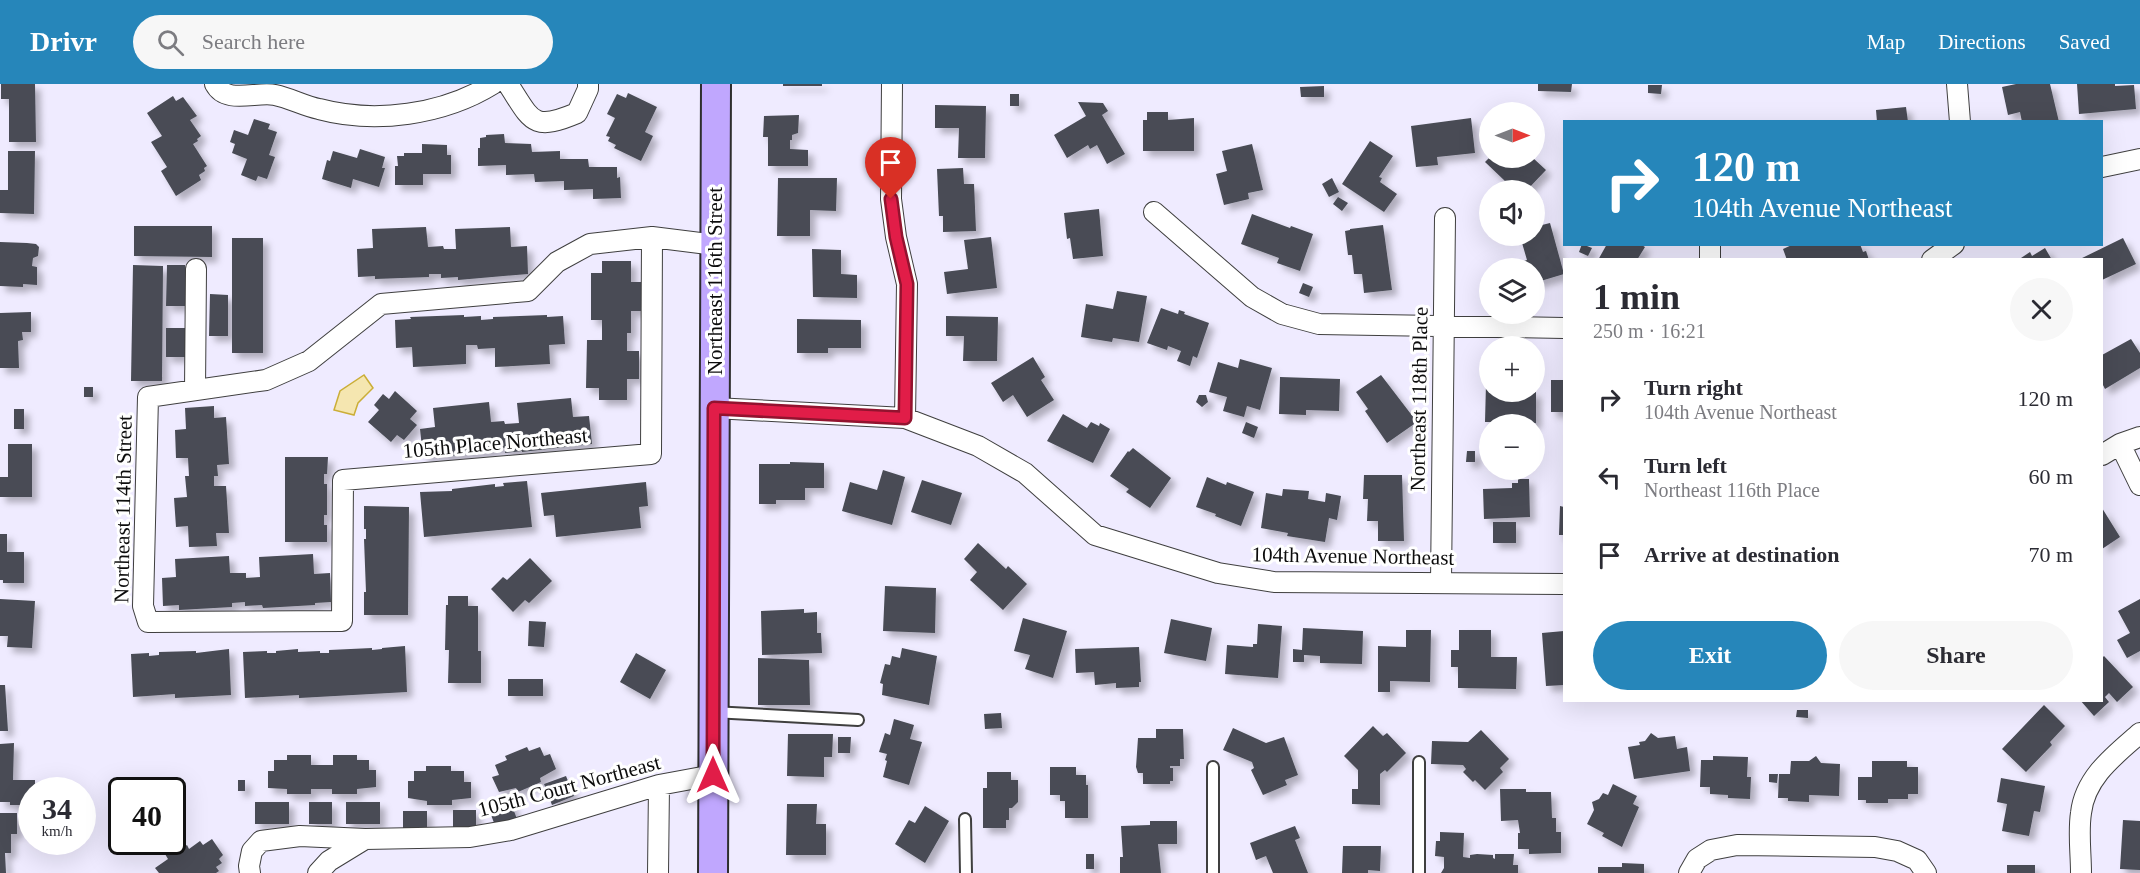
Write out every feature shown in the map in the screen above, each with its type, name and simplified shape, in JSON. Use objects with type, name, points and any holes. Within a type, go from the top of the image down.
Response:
[{"type":"street","points":[[215,84],[219,91],[228,95],[267,89],[319,109],[340,114],[391,116],[423,112],[482,91],[493,84]]},
{"type":"street","points":[[508,84],[530,117],[539,122],[555,123],[577,113],[588,84]]},
{"type":"street","name":"Northeast 116th Street","points":[[713,873],[716,84]]},
{"type":"street","points":[[892,84],[891,199],[896,237],[907,284],[905,418]]},
{"type":"street","points":[[1957,84],[1960,120]]},
{"type":"street","points":[[2103,167],[2140,159]]},
{"type":"street","points":[[1154,212],[1252,297],[1282,314],[1319,324],[1563,328]]},
{"type":"street","name":"Northeast 118th Place","points":[[1441,582],[1445,218]]},
{"type":"street","points":[[196,269],[195,390],[266,380],[309,361],[381,304],[528,291],[557,262],[590,244],[652,237],[716,246]]},
{"type":"street","name":"105th Place Northeast","points":[[342,621],[343,480],[651,454],[652,237]]},
{"type":"street","points":[[1935,258],[1951,246]]},
{"type":"street","name":"Northeast 114th Street","points":[[195,390],[148,397],[143,606],[148,621],[342,621]]},
{"type":"street","name":"104th Avenue Northeast","points":[[714,408],[905,418],[978,446],[1025,473],[1095,536],[1218,573],[1274,582],[1563,584]]},
{"type":"street","points":[[2103,454],[2120,444],[2140,437]]},
{"type":"street","points":[[2120,444],[2140,485]]},
{"type":"street","points":[[2081,873],[2080,812],[2088,787],[2105,764],[2140,732]]},
{"type":"street","name":"105th Court Northeast","points":[[250,873],[252,851],[261,841],[300,836],[365,839],[470,837],[511,830],[659,785],[713,775]]},
{"type":"street","points":[[658,873],[659,785]]},
{"type":"street","points":[[318,873],[329,861],[365,839]]},
{"type":"street","points":[[1693,866],[1712,850],[1737,845],[1875,847],[1897,851],[1922,866]]},
{"type":"lane","points":[[713,712],[858,720]]},
{"type":"lane","points":[[1419,762],[1419,873]]},
{"type":"lane","points":[[1213,873],[1214,767]]},
{"type":"lane","points":[[965,819],[966,873]]},
{"type":"shaded area","points":[[364,375],[373,388],[358,403],[354,415],[334,410],[340,391]]},
{"type":"building","points":[[1,84],[35,84],[36,142],[9,142],[9,99],[1,99]]},
{"type":"building","points":[[783,84],[822,84],[822,86],[783,86]]},
{"type":"building","points":[[1538,84],[1572,84],[1571,92],[1538,91]]},
{"type":"building","points":[[2016,84],[2050,84],[2059,120],[2022,120],[2020,112],[2008,115],[2002,87]]},
{"type":"building","points":[[2077,84],[2134,85],[2136,109],[2079,114]]},
{"type":"building","points":[[1648,85],[1662,85],[1661,94],[1648,93]]},
{"type":"building","points":[[1324,86],[1324,97],[1301,97],[1300,87]]},
{"type":"building","points":[[628,93],[657,107],[645,132],[653,136],[641,161],[614,148],[616,145],[608,141],[610,137],[606,136],[615,118],[607,114],[617,94],[626,98]]},
{"type":"building","points":[[1010,94],[1019,94],[1019,106],[1010,106]]},
{"type":"building","points":[[173,96],[176,101],[183,97],[197,116],[190,120],[201,136],[193,144],[207,166],[204,168],[205,171],[199,175],[201,180],[176,196],[161,171],[167,167],[151,142],[162,136],[147,113]]},
{"type":"building","points":[[1078,102],[1103,103],[1108,111],[1102,115],[1125,154],[1107,164],[1097,145],[1090,149],[1088,145],[1067,158],[1054,135],[1086,116]]},
{"type":"building","points":[[935,105],[986,106],[985,158],[958,158],[959,128],[935,128]]},
{"type":"building","points":[[1906,107],[1908,120],[1877,120],[1876,110]]},
{"type":"building","points":[[1147,112],[1168,112],[1168,120],[1194,118],[1194,151],[1143,151],[1143,120],[1147,120]]},
{"type":"building","points":[[799,115],[798,133],[792,135],[790,149],[808,150],[808,166],[768,166],[768,137],[763,137],[764,116]]},
{"type":"building","points":[[1471,118],[1475,153],[1437,157],[1438,165],[1416,167],[1411,126]]},
{"type":"building","points":[[254,119],[270,124],[268,129],[277,132],[269,155],[275,157],[267,179],[258,176],[256,181],[241,175],[247,159],[232,153],[235,144],[230,142],[234,130],[248,135]]},
{"type":"building","points":[[504,134],[505,143],[531,144],[532,152],[560,151],[560,159],[588,159],[589,167],[617,167],[621,198],[593,199],[593,189],[564,190],[564,181],[535,182],[534,174],[506,175],[506,165],[478,166],[480,138],[486,135]]},
{"type":"building","points":[[1370,141],[1393,156],[1379,177],[1382,178],[1380,182],[1397,194],[1384,212],[1342,184]]},
{"type":"building","points":[[422,144],[447,145],[447,155],[451,155],[451,174],[423,174],[423,185],[395,185],[397,156],[404,156],[404,153],[422,153]]},
{"type":"building","points":[[1252,144],[1263,190],[1248,193],[1249,199],[1224,205],[1216,174],[1227,171],[1222,151]]},
{"type":"building","points":[[360,149],[385,157],[382,168],[385,168],[379,187],[353,179],[351,188],[322,179],[327,160],[330,161],[333,151],[357,158]]},
{"type":"building","points":[[8,151],[35,151],[34,214],[0,213],[0,190],[8,190]]},
{"type":"building","points":[[963,168],[964,184],[974,184],[976,231],[943,232],[943,216],[939,216],[937,169]]},
{"type":"building","points":[[1491,168],[1544,168],[1546,170],[1536,180],[1504,180]]},
{"type":"building","points":[[778,178],[837,178],[836,211],[810,210],[810,236],[777,236]]},
{"type":"building","points":[[1332,178],[1339,192],[1329,197],[1322,184]]},
{"type":"building","points":[[1338,197],[1348,203],[1342,211],[1333,204]]},
{"type":"building","points":[[1099,209],[1103,256],[1073,259],[1070,238],[1067,239],[1064,213]]},
{"type":"building","points":[[1252,214],[1313,234],[1300,271],[1277,263],[1279,258],[1241,244]]},
{"type":"building","points":[[1550,223],[1563,274],[1545,280],[1545,258],[1526,258],[1523,246],[1545,246],[1545,224]]},
{"type":"building","points":[[1383,225],[1392,290],[1364,293],[1362,274],[1354,274],[1352,255],[1348,255],[1345,231]]},
{"type":"building","points":[[134,226],[212,226],[212,257],[134,256]]},
{"type":"building","points":[[426,227],[428,247],[443,246],[444,249],[456,249],[455,229],[510,227],[511,247],[527,246],[528,274],[458,280],[458,277],[441,278],[441,274],[429,274],[429,277],[375,279],[375,276],[358,277],[357,249],[373,248],[372,229]]},
{"type":"building","points":[[991,237],[997,288],[947,294],[944,272],[968,269],[964,240]]},
{"type":"building","points":[[232,238],[263,238],[263,353],[232,353]]},
{"type":"building","points":[[2123,238],[2136,264],[2103,280],[2103,258],[2082,258]]},
{"type":"building","points":[[0,242],[36,244],[39,247],[38,256],[33,258],[32,266],[37,267],[37,285],[0,286]]},
{"type":"building","points":[[1581,246],[1592,248],[1588,256],[1579,252]]},
{"type":"building","points":[[1606,246],[1645,247],[1638,258],[1599,258]]},
{"type":"building","points":[[1790,246],[1861,246],[1868,258],[1786,258],[1783,249]]},
{"type":"building","points":[[2045,248],[2051,258],[2021,258],[2030,252],[2032,256]]},
{"type":"building","points":[[812,249],[841,250],[841,274],[857,275],[857,298],[813,297]]},
{"type":"building","points":[[602,261],[631,261],[631,282],[643,282],[643,311],[631,311],[631,333],[627,333],[627,351],[639,351],[639,379],[627,379],[627,400],[599,400],[599,388],[586,388],[587,340],[602,340],[602,320],[591,320],[591,273],[602,273]]},
{"type":"building","points":[[133,265],[163,266],[162,381],[131,381]]},
{"type":"building","points":[[167,265],[185,265],[185,306],[166,306]]},
{"type":"building","points":[[1303,283],[1313,287],[1309,297],[1299,293]]},
{"type":"building","points":[[1117,291],[1147,296],[1139,342],[1113,338],[1112,342],[1081,337],[1086,304],[1113,309]]},
{"type":"building","points":[[210,294],[228,295],[228,336],[209,336]]},
{"type":"building","points":[[1161,308],[1178,314],[1179,310],[1209,323],[1197,358],[1193,356],[1190,366],[1177,361],[1181,351],[1168,346],[1167,350],[1147,343]]},
{"type":"building","points":[[31,312],[31,332],[22,332],[23,340],[18,341],[19,368],[0,368],[0,313]]},
{"type":"building","points":[[464,315],[464,317],[481,316],[481,320],[493,319],[493,317],[563,316],[565,344],[549,345],[550,364],[495,367],[495,348],[478,349],[477,345],[466,345],[466,364],[413,367],[412,347],[396,348],[395,320],[411,319],[410,317]]},
{"type":"building","points":[[946,316],[998,317],[997,361],[963,361],[964,336],[946,336]]},
{"type":"building","points":[[797,319],[861,320],[861,348],[828,348],[828,353],[797,353]]},
{"type":"building","points":[[166,328],[185,328],[185,357],[166,357]]},
{"type":"building","points":[[2131,339],[2140,353],[2140,368],[2105,389],[2103,354]]},
{"type":"building","points":[[1033,357],[1045,377],[1041,380],[1054,400],[1027,417],[1013,395],[1003,402],[991,383]]},
{"type":"building","points":[[1240,359],[1272,368],[1260,410],[1247,406],[1244,417],[1223,411],[1227,397],[1209,392],[1218,362],[1238,368]]},
{"type":"building","points":[[1381,375],[1417,422],[1387,443],[1365,411],[1368,409],[1356,392]]},
{"type":"building","points":[[1280,377],[1340,379],[1339,411],[1306,410],[1306,415],[1279,414]]},
{"type":"building","points":[[1551,380],[1563,380],[1563,412],[1551,412]]},
{"type":"building","points":[[84,387],[93,387],[93,397],[84,397]]},
{"type":"building","points":[[395,391],[417,411],[410,419],[417,425],[404,440],[397,435],[391,442],[368,422],[379,410],[374,405],[383,394],[389,399]]},
{"type":"building","points":[[1199,395],[1206,395],[1208,402],[1202,407],[1196,402]]},
{"type":"building","points":[[571,398],[573,417],[589,416],[592,444],[505,453],[505,448],[492,450],[492,452],[423,457],[420,429],[435,427],[433,408],[489,402],[491,422],[519,423],[517,403]]},
{"type":"building","points":[[1486,402],[1536,402],[1536,414],[1485,414]]},
{"type":"building","points":[[214,406],[214,418],[226,417],[229,464],[217,465],[218,476],[214,476],[214,486],[226,486],[229,533],[216,533],[217,546],[189,547],[188,526],[176,527],[174,498],[187,497],[185,476],[189,476],[188,458],[176,458],[175,430],[186,429],[185,408]]},
{"type":"building","points":[[14,409],[24,409],[24,429],[14,429]]},
{"type":"building","points":[[1063,414],[1087,428],[1091,422],[1099,426],[1100,423],[1110,429],[1093,463],[1047,441]]},
{"type":"building","points":[[1246,422],[1258,427],[1254,438],[1242,433]]},
{"type":"building","points":[[8,444],[32,444],[32,497],[0,497],[0,477],[8,477]]},
{"type":"building","points":[[1133,448],[1171,478],[1150,508],[1126,492],[1129,489],[1110,476],[1128,451]]},
{"type":"building","points":[[1467,451],[1475,451],[1475,462],[1466,462]]},
{"type":"building","points":[[285,457],[328,457],[327,474],[324,474],[324,484],[327,484],[327,515],[324,515],[324,525],[327,525],[327,542],[285,542]]},
{"type":"building","points":[[790,462],[824,463],[824,488],[805,488],[805,500],[776,500],[776,504],[759,504],[759,464],[790,464]]},
{"type":"building","points":[[883,470],[905,477],[892,525],[842,511],[850,482],[877,490]]},
{"type":"building","points":[[1364,475],[1402,475],[1404,541],[1378,541],[1378,521],[1367,521],[1368,499],[1363,499]]},
{"type":"building","points":[[1207,477],[1226,485],[1227,482],[1254,492],[1241,526],[1196,507]]},
{"type":"building","points":[[922,480],[962,493],[951,525],[911,512]]},
{"type":"building","points":[[1518,480],[1529,480],[1530,517],[1484,519],[1483,489],[1512,488],[1512,483],[1518,483]]},
{"type":"building","points":[[527,481],[532,527],[424,537],[420,492],[452,491],[452,489],[495,484],[495,487],[504,486],[503,483]]},
{"type":"building","points":[[646,482],[648,506],[639,507],[641,528],[556,537],[554,515],[544,516],[541,493]]},
{"type":"building","points":[[1283,489],[1309,491],[1308,499],[1325,502],[1326,493],[1341,496],[1337,520],[1329,518],[1325,542],[1287,536],[1288,533],[1261,528],[1266,493],[1282,496]]},
{"type":"building","points":[[364,506],[409,507],[408,615],[364,615],[366,529],[364,529]]},
{"type":"building","points":[[1560,506],[1563,507],[1563,535],[1559,535]]},
{"type":"building","points":[[2103,510],[2120,537],[2103,548]]},
{"type":"building","points":[[1493,522],[1516,522],[1516,543],[1493,543]]},
{"type":"building","points":[[0,534],[7,534],[7,552],[24,552],[24,583],[3,583],[3,580],[0,580]]},
{"type":"building","points":[[978,543],[1006,569],[1008,566],[1027,584],[1003,610],[970,580],[977,572],[964,559]]},
{"type":"building","points":[[313,554],[314,574],[330,573],[331,602],[263,608],[262,605],[245,606],[245,602],[232,603],[232,607],[179,610],[179,605],[163,606],[162,578],[176,577],[175,559],[229,556],[230,573],[246,573],[246,578],[260,577],[259,557]]},
{"type":"building","points":[[530,558],[552,581],[529,603],[525,600],[513,612],[491,589],[503,577],[507,580]]},
{"type":"building","points":[[885,586],[936,588],[935,633],[883,631]]},
{"type":"building","points":[[448,596],[468,596],[468,606],[478,606],[481,683],[448,683],[449,650],[445,650]]},
{"type":"building","points":[[0,599],[35,601],[32,648],[7,647],[8,636],[0,636]]},
{"type":"building","points":[[2140,599],[2140,651],[2127,658],[2117,640],[2130,633],[2118,611]]},
{"type":"building","points":[[804,609],[804,613],[817,612],[817,633],[821,633],[822,653],[762,655],[761,611]]},
{"type":"building","points":[[1023,618],[1067,631],[1053,678],[1025,669],[1030,655],[1014,651]]},
{"type":"building","points":[[1171,619],[1212,628],[1206,661],[1164,653]]},
{"type":"building","points":[[529,621],[546,622],[544,647],[528,646]]},
{"type":"building","points":[[1258,624],[1282,626],[1278,678],[1225,674],[1227,645],[1253,647],[1253,644],[1257,644]]},
{"type":"building","points":[[1303,628],[1363,631],[1362,664],[1320,663],[1320,656],[1304,655],[1304,662],[1293,662],[1293,649],[1302,650]]},
{"type":"building","points":[[1406,630],[1431,630],[1430,682],[1390,681],[1390,692],[1378,692],[1378,646],[1406,647]]},
{"type":"building","points":[[1459,630],[1491,630],[1491,657],[1517,657],[1516,689],[1458,688],[1458,667],[1451,667],[1451,650],[1459,650]]},
{"type":"building","points":[[1563,631],[1563,685],[1546,686],[1542,633]]},
{"type":"building","points":[[405,646],[407,692],[299,698],[299,695],[245,698],[243,652],[276,653],[276,651],[298,649],[298,652],[329,653],[329,650],[372,648],[372,650]]},
{"type":"building","points":[[1139,647],[1141,682],[1139,682],[1139,687],[1116,688],[1116,683],[1095,685],[1094,672],[1076,673],[1075,649]]},
{"type":"building","points":[[902,648],[937,656],[929,705],[882,695],[883,684],[880,683],[885,664],[890,665],[892,656],[900,658]]},
{"type":"building","points":[[229,649],[231,695],[175,698],[175,694],[133,697],[131,654],[149,653],[149,656],[159,655],[159,652],[196,651],[196,653]]},
{"type":"building","points":[[636,653],[666,670],[650,699],[620,682]]},
{"type":"building","points":[[2103,657],[2133,687],[2117,702],[2109,693],[2105,697],[2109,702],[2094,716],[2082,702],[2103,702]]},
{"type":"building","points":[[758,658],[809,660],[810,705],[758,705]]},
{"type":"building","points":[[508,679],[543,679],[543,696],[508,696]]},
{"type":"building","points":[[0,685],[5,685],[8,731],[0,731]]},
{"type":"building","points":[[2044,705],[2065,726],[2050,742],[2052,745],[2026,772],[2002,749]]},
{"type":"building","points":[[1797,710],[1808,710],[1808,718],[1796,717]]},
{"type":"building","points":[[1001,713],[1002,728],[985,729],[984,714]]},
{"type":"building","points":[[894,719],[914,725],[910,739],[922,742],[909,785],[883,777],[887,754],[879,752],[885,733],[890,735]]},
{"type":"building","points":[[1373,726],[1383,736],[1387,733],[1406,753],[1387,772],[1385,770],[1380,774],[1380,805],[1352,804],[1352,789],[1358,789],[1358,770],[1344,756]]},
{"type":"building","points":[[1233,728],[1266,743],[1284,737],[1298,775],[1285,780],[1287,785],[1263,795],[1251,770],[1254,768],[1252,762],[1223,750]]},
{"type":"building","points":[[1156,729],[1183,729],[1184,759],[1180,759],[1180,766],[1170,766],[1173,768],[1173,781],[1170,781],[1170,784],[1143,784],[1143,773],[1138,773],[1136,767],[1138,738],[1156,738]]},
{"type":"building","points":[[1481,730],[1509,759],[1500,768],[1503,772],[1485,790],[1463,772],[1466,769],[1463,765],[1431,764],[1432,741],[1468,742]]},
{"type":"building","points":[[1651,733],[1658,738],[1675,736],[1677,749],[1687,747],[1690,771],[1634,779],[1628,747],[1640,745],[1639,742],[1645,741]]},
{"type":"building","points":[[788,734],[833,734],[832,757],[824,757],[824,777],[787,776]]},
{"type":"building","points":[[838,737],[851,737],[850,753],[838,753]]},
{"type":"building","points":[[14,743],[13,780],[18,780],[18,805],[0,802],[0,744]]},
{"type":"building","points":[[527,747],[529,751],[540,747],[544,756],[550,754],[556,769],[540,778],[541,782],[518,792],[516,788],[499,792],[492,777],[499,775],[495,765],[507,760],[505,756]]},
{"type":"building","points":[[287,755],[311,755],[311,765],[333,765],[333,755],[357,755],[357,760],[369,760],[369,770],[376,770],[376,787],[357,789],[357,794],[332,794],[332,789],[311,789],[311,794],[287,794],[287,789],[268,788],[268,771],[274,771],[274,760],[287,760]]},
{"type":"building","points":[[1713,756],[1748,757],[1747,777],[1751,777],[1750,799],[1710,794],[1710,787],[1700,787],[1701,760],[1713,760]]},
{"type":"building","points":[[1816,756],[1821,763],[1840,764],[1839,796],[1809,795],[1809,802],[1778,798],[1779,774],[1790,774],[1791,761],[1809,761]]},
{"type":"building","points":[[1872,761],[1907,761],[1907,767],[1918,767],[1918,794],[1908,794],[1908,799],[1888,799],[1888,803],[1866,803],[1866,800],[1858,800],[1858,777],[1872,777]]},
{"type":"building","points":[[426,766],[451,766],[451,771],[464,771],[464,782],[471,782],[471,798],[452,800],[452,805],[427,805],[427,801],[408,798],[408,781],[414,781],[414,771],[426,771]]},
{"type":"building","points":[[1050,767],[1076,767],[1076,775],[1086,775],[1088,818],[1065,818],[1065,801],[1060,801],[1060,795],[1050,795]]},
{"type":"building","points":[[987,772],[1011,772],[1011,780],[1018,780],[1018,802],[1009,808],[1006,828],[983,828],[983,788],[987,788]]},
{"type":"building","points":[[1769,774],[1778,774],[1777,783],[1769,782]]},
{"type":"building","points":[[566,776],[574,796],[552,805],[544,784]]},
{"type":"building","points":[[2001,778],[2045,786],[2040,812],[2034,811],[2029,836],[2002,831],[2007,804],[1997,802]]},
{"type":"building","points":[[238,780],[245,780],[245,791],[238,791]]},
{"type":"building","points":[[1613,784],[1637,796],[1633,804],[1639,807],[1622,847],[1602,836],[1604,833],[1587,824],[1594,810],[1592,802],[1599,799],[1603,793],[1608,795]]},
{"type":"building","points":[[1500,789],[1551,792],[1552,818],[1556,818],[1556,832],[1561,832],[1561,853],[1529,854],[1529,849],[1518,849],[1518,833],[1520,833],[1518,820],[1501,821]]},
{"type":"building","points":[[509,798],[517,819],[496,828],[488,807]]},
{"type":"building","points":[[255,802],[289,802],[289,824],[255,824]]},
{"type":"building","points":[[309,802],[332,802],[332,824],[309,824]]},
{"type":"building","points":[[346,802],[380,802],[380,824],[346,824]]},
{"type":"building","points":[[787,804],[817,804],[816,824],[826,824],[826,855],[786,855]]},
{"type":"building","points":[[925,806],[949,821],[925,863],[895,844],[909,820],[915,823]]},
{"type":"building","points":[[453,810],[476,810],[476,833],[453,833]]},
{"type":"building","points":[[403,811],[427,811],[427,833],[403,833]]},
{"type":"building","points":[[0,813],[17,813],[17,834],[11,834],[11,853],[5,853],[6,873],[0,873]]},
{"type":"building","points":[[2123,820],[2140,821],[2140,870],[2120,869]]},
{"type":"building","points":[[1150,821],[1177,821],[1177,844],[1158,844],[1161,873],[1120,873],[1120,857],[1123,857],[1121,826],[1150,825]]},
{"type":"building","points":[[1295,826],[1300,838],[1295,840],[1308,873],[1273,873],[1266,856],[1256,860],[1250,843]]},
{"type":"building","points":[[1440,832],[1464,833],[1463,857],[1470,858],[1470,855],[1477,854],[1493,855],[1495,859],[1495,854],[1514,854],[1513,865],[1518,865],[1518,873],[1441,873],[1444,868],[1444,857],[1435,856],[1436,841],[1440,841]]},
{"type":"building","points":[[212,839],[223,855],[219,859],[222,863],[216,867],[219,871],[216,873],[159,873],[155,868],[168,859],[166,855],[186,855],[187,845],[189,849],[200,841],[203,845]]},
{"type":"building","points":[[1343,846],[1381,846],[1380,871],[1342,873]]},
{"type":"building","points":[[1086,854],[1094,854],[1094,869],[1086,869]]},
{"type":"building","points":[[1622,863],[1644,864],[1644,873],[1598,873],[1598,867],[1622,867]]},
{"type":"building","points":[[2007,865],[2035,865],[2035,873],[2007,873]]},
{"type":"route","points":[[713,775],[714,408],[905,418],[907,284],[896,237],[891,199]]}]
